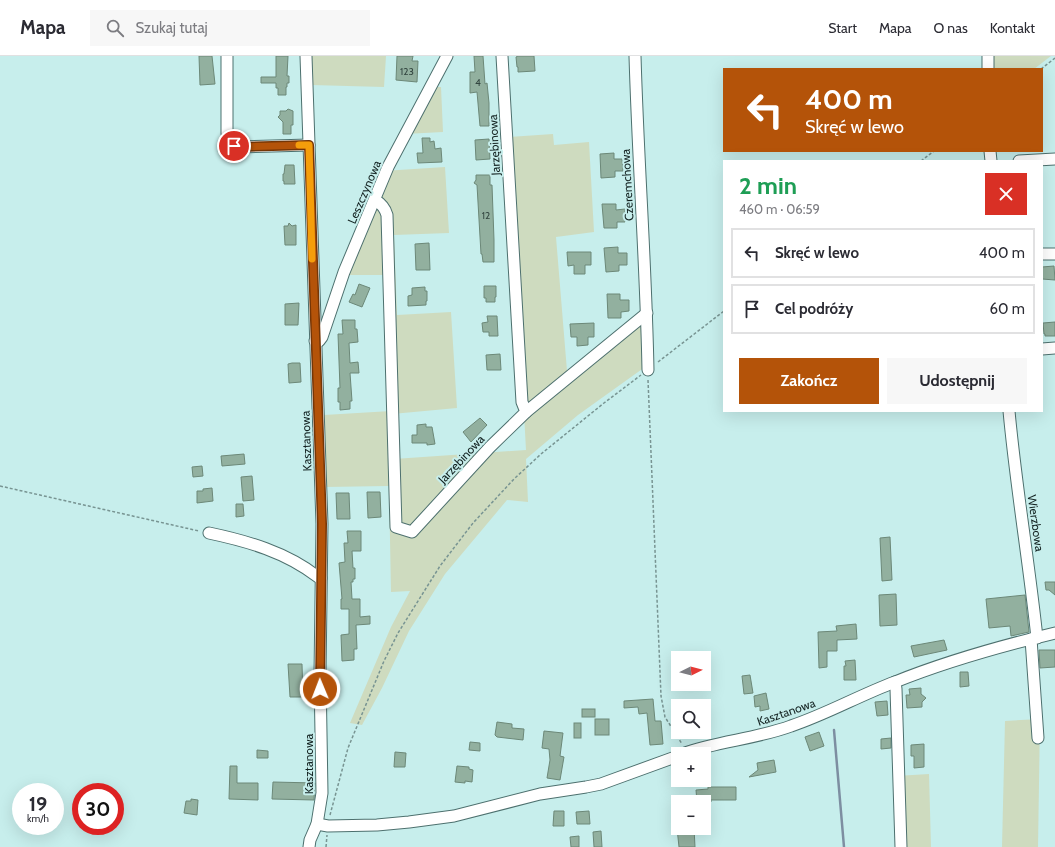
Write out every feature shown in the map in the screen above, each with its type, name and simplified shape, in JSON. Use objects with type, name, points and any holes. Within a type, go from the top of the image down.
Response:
[{"type":"street","points":[[227,56],[227,133],[229,141],[234,146],[240,147],[309,145]]},
{"type":"street","name":"Kasztanowa","points":[[306,56],[322,524],[320,674],[322,793],[316,824],[309,847]]},
{"type":"street","name":"Leszczynowa","points":[[315,341],[319,341],[322,337],[344,272],[388,167],[447,56]]},
{"type":"street","name":"Jarzębinowa","points":[[375,200],[385,209],[387,215],[396,527],[412,532],[490,447],[526,412],[522,402],[502,56]]},
{"type":"street","name":"Czeremchowa","points":[[635,56],[638,147],[647,313],[648,370]]},
{"type":"street","points":[[988,56],[988,68]]},
{"type":"street","points":[[1037,160],[1055,159]]},
{"type":"street","points":[[1043,254],[1055,254]]},
{"type":"street","points":[[526,412],[647,313]]},
{"type":"street","points":[[1043,349],[1055,348]]},
{"type":"street","name":"Wierzbowa","points":[[1010,412],[1015,468],[1030,575],[1038,738]]},
{"type":"street","points":[[209,533],[244,541],[288,558],[321,578]]},
{"type":"street","name":"Kasztanowa","points":[[707,747],[768,734],[792,726],[936,666],[973,654],[1055,633]]},
{"type":"street","points":[[895,682],[901,847]]},
{"type":"street","name":"Kasztanowa","points":[[316,824],[328,826],[385,824],[454,816],[540,794],[586,788],[671,758]]},
{"type":"path","points":[[1042,68],[1055,58]]},
{"type":"path","points":[[922,160],[933,152]]},
{"type":"path","points":[[326,847],[328,826],[334,798],[348,748],[384,661],[398,633],[440,566],[473,523],[514,479],[541,454],[604,403],[723,312]]},
{"type":"path","points":[[648,370],[660,696],[664,717],[680,747]]},
{"type":"path","points":[[0,486],[209,533]]},
{"type":"green space","points":[[311,56],[386,56],[384,87],[311,85]]},
{"type":"green space","points":[[992,56],[1051,56],[1035,68],[992,68]]},
{"type":"green space","points":[[429,87],[441,87],[443,132],[405,134]]},
{"type":"green space","points":[[553,134],[554,145],[589,142],[594,232],[556,237],[568,383],[650,318],[652,362],[578,415],[526,459],[528,502],[507,500],[445,574],[409,631],[382,688],[362,725],[350,723],[391,627],[410,591],[391,592],[389,486],[325,487],[324,415],[391,411],[386,275],[341,275],[383,171],[445,167],[449,233],[394,235],[397,315],[451,312],[457,408],[392,414],[394,459],[526,450],[509,137]]},
{"type":"green space","points":[[1040,719],[1038,847],[1002,847],[1005,721]]},
{"type":"green space","points":[[929,774],[931,847],[897,847],[896,776]]},
{"type":"building","points":[[199,56],[212,56],[215,84],[200,85]]},
{"type":"building","points":[[276,56],[288,56],[287,76],[289,76],[289,83],[287,83],[286,87],[286,95],[278,95],[276,83],[261,83],[261,77],[276,77]]},
{"type":"building","points":[[397,56],[413,56],[412,61],[418,61],[417,82],[396,80]]},
{"type":"building","points":[[474,56],[483,56],[485,84],[487,83],[489,103],[489,126],[480,126],[477,92],[470,93],[470,72],[475,72]]},
{"type":"building","points":[[534,56],[535,71],[518,72],[516,57]]},
{"type":"building","points":[[288,109],[293,111],[293,125],[291,125],[291,134],[283,134],[283,122],[278,117],[280,115],[280,111],[286,111]]},
{"type":"building","points":[[422,138],[430,138],[430,142],[434,141],[435,149],[441,148],[442,162],[418,163],[417,153],[423,153]]},
{"type":"building","points":[[489,139],[490,159],[476,160],[475,140]]},
{"type":"building","points":[[614,153],[614,159],[622,159],[623,171],[615,171],[615,177],[601,178],[600,154]]},
{"type":"building","points":[[285,165],[294,165],[295,184],[284,184],[283,174]]},
{"type":"building","points":[[476,175],[490,175],[490,185],[492,185],[494,262],[483,262],[481,254],[477,185],[474,183],[476,180]]},
{"type":"building","points":[[602,204],[616,204],[616,210],[625,209],[625,222],[617,222],[617,228],[604,228]]},
{"type":"building","points":[[289,223],[292,226],[296,225],[296,245],[285,245],[284,226],[288,226]]},
{"type":"building","points":[[429,243],[430,270],[416,270],[415,244]]},
{"type":"building","points":[[618,247],[618,253],[627,253],[627,265],[619,265],[619,271],[606,272],[604,248]]},
{"type":"building","points":[[567,252],[591,252],[591,265],[585,265],[585,274],[574,274],[574,265],[568,266]]},
{"type":"building","points":[[1054,266],[1055,280],[1043,279],[1043,267]]},
{"type":"building","points":[[359,284],[370,288],[362,307],[349,302],[353,294],[355,295]]},
{"type":"building","points":[[484,286],[496,286],[495,302],[486,302],[486,298],[484,298]]},
{"type":"building","points":[[425,287],[425,291],[427,291],[426,305],[408,306],[408,296],[412,295],[412,288]]},
{"type":"building","points":[[607,294],[620,294],[620,300],[629,300],[629,311],[621,312],[621,318],[608,318]]},
{"type":"building","points":[[299,303],[298,325],[285,325],[285,304]]},
{"type":"building","points":[[487,316],[497,316],[498,336],[489,336],[489,332],[483,332],[482,323],[488,322]]},
{"type":"building","points":[[342,320],[355,320],[355,329],[357,329],[358,342],[349,343],[350,363],[358,362],[359,373],[350,373],[352,401],[350,401],[350,409],[340,410],[340,402],[338,402],[338,388],[340,388],[338,334],[343,334]]},
{"type":"building","points":[[1055,322],[1055,336],[1045,336],[1043,323]]},
{"type":"building","points":[[594,323],[594,337],[588,337],[588,345],[577,346],[577,337],[571,337],[570,324]]},
{"type":"building","points":[[500,354],[501,370],[487,370],[486,355]]},
{"type":"building","points":[[300,363],[301,382],[289,383],[288,364]]},
{"type":"building","points":[[480,418],[487,425],[471,442],[463,432]]},
{"type":"building","points":[[426,424],[426,427],[432,427],[435,444],[427,445],[427,443],[412,443],[412,435],[417,435],[417,425]]},
{"type":"building","points":[[244,454],[245,464],[222,466],[221,456]]},
{"type":"building","points":[[202,466],[203,476],[193,477],[192,467]]},
{"type":"building","points":[[252,476],[254,500],[243,501],[241,477]]},
{"type":"building","points":[[212,488],[213,501],[197,503],[197,491]]},
{"type":"building","points":[[367,492],[380,492],[381,517],[368,518]]},
{"type":"building","points":[[336,493],[349,493],[350,519],[337,519]]},
{"type":"building","points":[[236,504],[243,504],[244,516],[236,517]]},
{"type":"building","points":[[347,531],[361,531],[361,551],[352,551],[355,579],[351,582],[352,599],[360,599],[360,617],[370,616],[370,624],[356,625],[357,649],[354,649],[354,660],[342,661],[341,635],[349,634],[349,609],[341,609],[342,599],[339,563],[345,562],[344,543],[348,543]]},
{"type":"building","points":[[890,537],[892,580],[882,581],[880,538]]},
{"type":"building","points":[[1045,582],[1055,582],[1055,595],[1049,590],[1046,590]]},
{"type":"building","points":[[896,594],[897,625],[880,626],[879,595]]},
{"type":"building","points":[[1025,595],[1029,632],[1011,636],[1010,626],[989,628],[986,599]]},
{"type":"building","points":[[856,624],[857,639],[837,640],[837,651],[827,651],[827,667],[819,668],[818,632],[837,631],[836,626]]},
{"type":"building","points":[[944,640],[947,650],[914,657],[911,646]]},
{"type":"building","points":[[1039,650],[1055,650],[1055,667],[1040,668]]},
{"type":"building","points":[[855,660],[856,680],[844,680],[844,666],[846,666],[845,661]]},
{"type":"building","points":[[288,664],[302,664],[303,697],[290,697]]},
{"type":"building","points":[[960,672],[968,672],[969,686],[960,687]]},
{"type":"building","points":[[750,675],[753,693],[744,694],[742,676]]},
{"type":"building","points":[[921,688],[921,694],[926,698],[922,702],[922,707],[907,708],[906,695],[910,695],[909,689]]},
{"type":"building","points":[[766,693],[769,709],[760,711],[760,706],[755,707],[754,696]]},
{"type":"building","points":[[653,699],[655,721],[661,721],[663,744],[650,745],[647,713],[639,714],[638,707],[624,708],[624,701]]},
{"type":"building","points":[[887,701],[888,715],[877,716],[875,702]]},
{"type":"building","points":[[582,709],[595,709],[595,717],[582,717]]},
{"type":"building","points":[[595,719],[609,719],[609,735],[595,735]]},
{"type":"building","points":[[497,722],[512,724],[512,728],[524,729],[523,740],[497,737],[495,735]]},
{"type":"building","points":[[574,723],[581,723],[581,738],[574,738]]},
{"type":"building","points":[[544,731],[563,733],[560,756],[564,757],[560,780],[547,778],[550,760],[549,749],[542,748]]},
{"type":"building","points":[[819,732],[824,746],[810,751],[805,737]]},
{"type":"building","points":[[891,738],[891,748],[881,749],[881,739]]},
{"type":"building","points":[[470,742],[480,743],[480,751],[469,750]]},
{"type":"building","points":[[924,744],[924,767],[914,768],[914,756],[911,756],[911,745]]},
{"type":"building","points":[[257,750],[268,751],[268,758],[257,758]]},
{"type":"building","points":[[395,752],[406,753],[405,767],[394,767]]},
{"type":"building","points":[[774,760],[776,772],[749,777],[758,770],[757,763]]},
{"type":"building","points":[[230,766],[237,766],[237,783],[258,783],[258,800],[229,799]]},
{"type":"building","points":[[457,766],[469,767],[469,769],[473,770],[472,782],[455,782]]},
{"type":"building","points":[[273,782],[315,783],[314,800],[272,799]]},
{"type":"building","points":[[708,787],[736,787],[736,800],[711,800],[711,795],[696,795],[696,790],[708,789]]},
{"type":"building","points":[[191,799],[198,800],[197,815],[184,813],[186,801],[191,801]]},
{"type":"building","points":[[554,811],[564,811],[564,826],[553,826]]},
{"type":"building","points":[[589,811],[590,824],[577,824],[576,812]]},
{"type":"building","points":[[601,831],[602,847],[594,847],[593,832]]},
{"type":"building","points":[[678,835],[694,835],[695,847],[679,847]]},
{"type":"building","points":[[579,836],[579,847],[571,847],[570,837]]},
{"type":"waterway","points":[[834,730],[844,847]]},
{"type":"slow traffic","points":[[299,145],[309,145],[312,259]]},
{"type":"route","points":[[234,146],[309,145],[312,278],[322,524],[320,689]]}]
